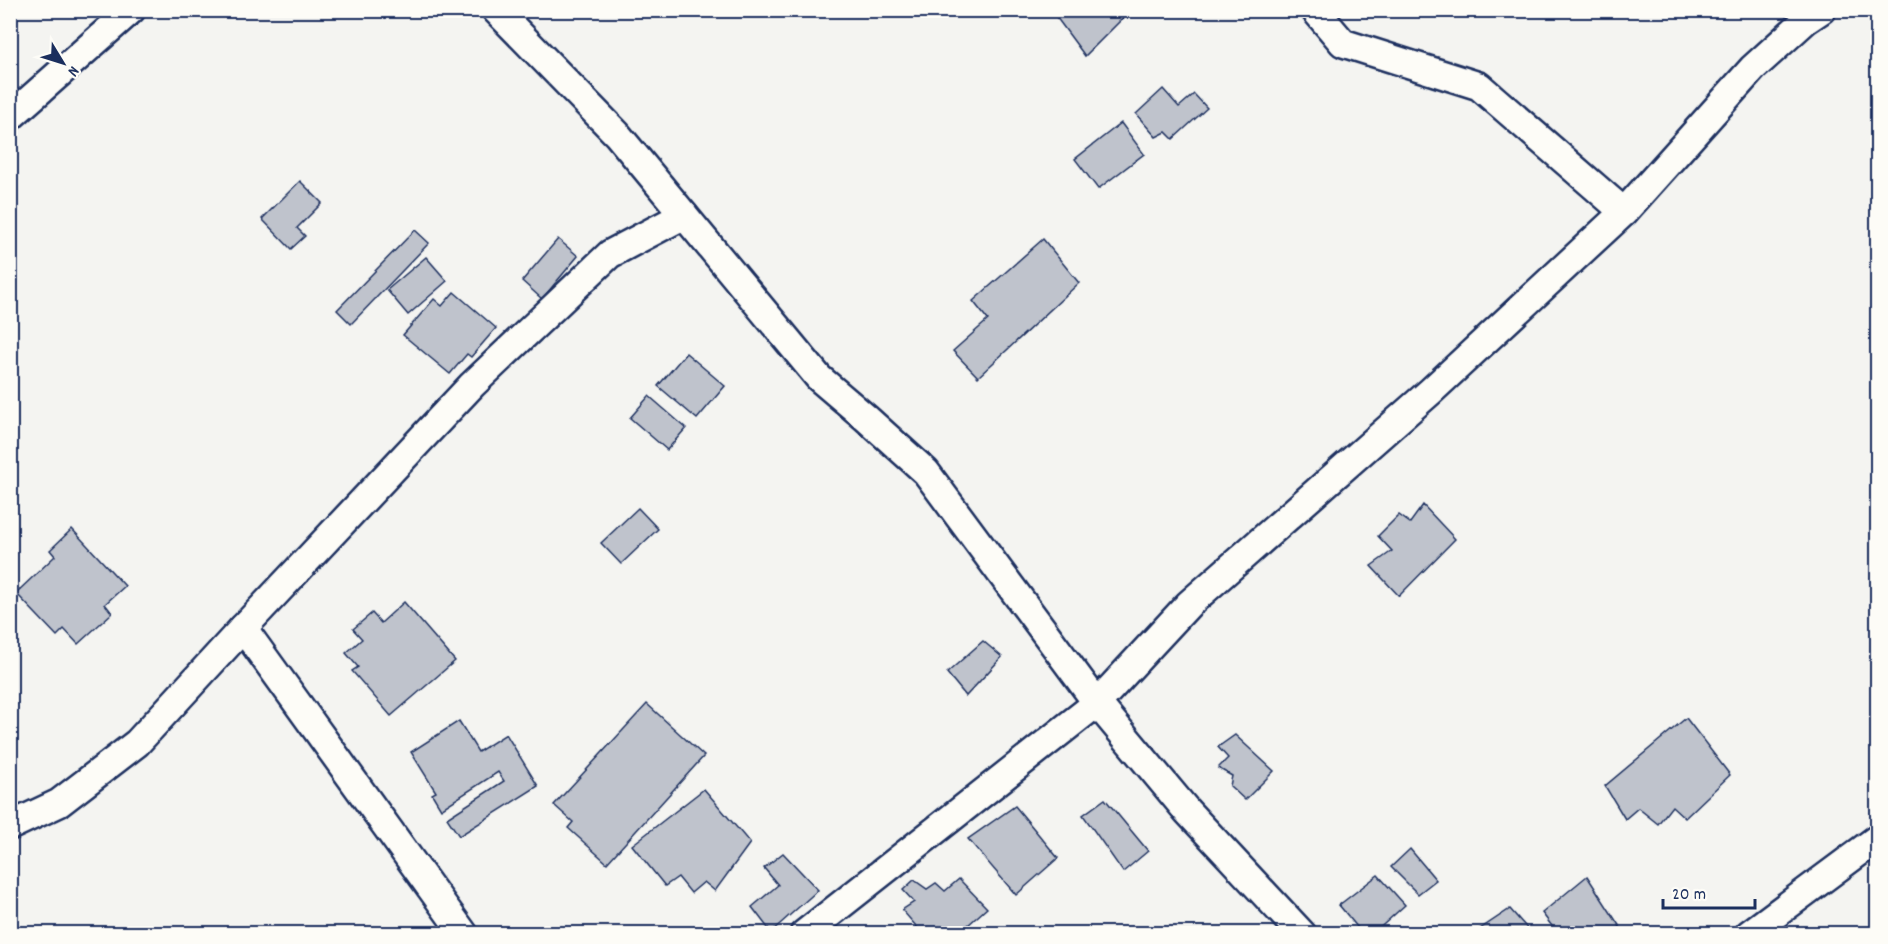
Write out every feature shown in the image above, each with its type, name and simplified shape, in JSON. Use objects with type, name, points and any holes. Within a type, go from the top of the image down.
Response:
[{"type":"street","points":[[10,117],[131,10]]},
{"type":"street","points":[[496,10],[617,134],[819,378],[926,472],[1097,703],[1289,929]]},
{"type":"street","points":[[1315,10],[1343,43],[1479,86],[1624,212]]},
{"type":"street","points":[[804,933],[1097,703],[1189,604],[1431,391],[1624,212],[1753,68],[1806,20],[1821,10]]},
{"type":"street","points":[[10,826],[59,803],[137,743],[472,385],[610,255],[684,215]]},
{"type":"street","points":[[243,628],[464,933]]},
{"type":"street","points":[[1749,933],[1878,838]]},
{"type":"building","points":[[1051,10],[1131,10],[1085,56]]},
{"type":"building","points":[[1163,89],[1179,107],[1194,94],[1207,108],[1173,139],[1166,132],[1156,137],[1136,114]]},
{"type":"building","points":[[1121,123],[1144,154],[1098,189],[1075,159]]},
{"type":"building","points":[[300,181],[322,203],[297,228],[305,236],[291,249],[262,219]]},
{"type":"building","points":[[415,230],[429,243],[351,324],[337,310]]},
{"type":"building","points":[[558,239],[578,256],[542,299],[522,281]]},
{"type":"building","points":[[1043,239],[1079,283],[978,377],[953,351],[988,320],[973,301]]},
{"type":"building","points":[[426,257],[447,281],[408,315],[387,290]]},
{"type":"building","points":[[454,292],[496,328],[471,357],[467,354],[450,374],[403,335],[434,299],[442,306]]},
{"type":"building","points":[[686,353],[725,386],[697,419],[658,386]]},
{"type":"building","points":[[649,396],[686,428],[667,450],[630,418]]},
{"type":"building","points":[[1423,505],[1455,539],[1399,596],[1371,566],[1392,551],[1378,536],[1399,515],[1410,523]]},
{"type":"building","points":[[638,508],[658,529],[621,564],[601,543]]},
{"type":"building","points":[[72,529],[125,586],[105,604],[112,613],[78,644],[64,629],[57,636],[16,593],[55,556],[50,550]]},
{"type":"building","points":[[404,602],[455,661],[391,716],[352,671],[358,667],[346,653],[362,639],[353,629],[372,613],[381,623]]},
{"type":"building","points":[[983,641],[1002,657],[966,696],[947,673]]},
{"type":"building","points":[[647,704],[704,756],[607,863],[568,828],[573,822],[554,805]]},
{"type":"building","points":[[1686,718],[1730,775],[1685,818],[1672,806],[1658,824],[1638,808],[1625,819],[1605,786]]},
{"type":"building","points":[[459,721],[478,752],[506,734],[538,786],[459,836],[447,818],[504,781],[498,772],[441,809],[432,794],[436,792],[411,752]]},
{"type":"building","points":[[1235,735],[1274,771],[1245,800],[1230,786],[1232,776],[1218,768],[1228,758],[1218,747]]},
{"type":"building","points":[[704,789],[750,843],[715,891],[704,882],[691,893],[678,877],[665,886],[632,845]]},
{"type":"building","points":[[1105,799],[1148,851],[1123,872],[1083,815]]},
{"type":"building","points":[[1015,806],[1058,858],[1016,895],[968,839]]},
{"type":"building","points":[[1410,849],[1436,880],[1418,894],[1391,867]]},
{"type":"building","points":[[783,853],[818,890],[771,932],[752,907],[778,885],[764,868]]},
{"type":"building","points":[[1378,875],[1405,905],[1373,934],[1363,934],[1339,905]]},
{"type":"building","points":[[1587,876],[1622,930],[1619,934],[1558,934],[1542,913]]},
{"type":"building","points":[[959,879],[987,908],[958,934],[923,934],[902,910],[914,902],[903,890],[914,880],[927,889],[936,883],[945,891]]},
{"type":"building","points":[[1510,909],[1532,934],[1474,933]]}]
